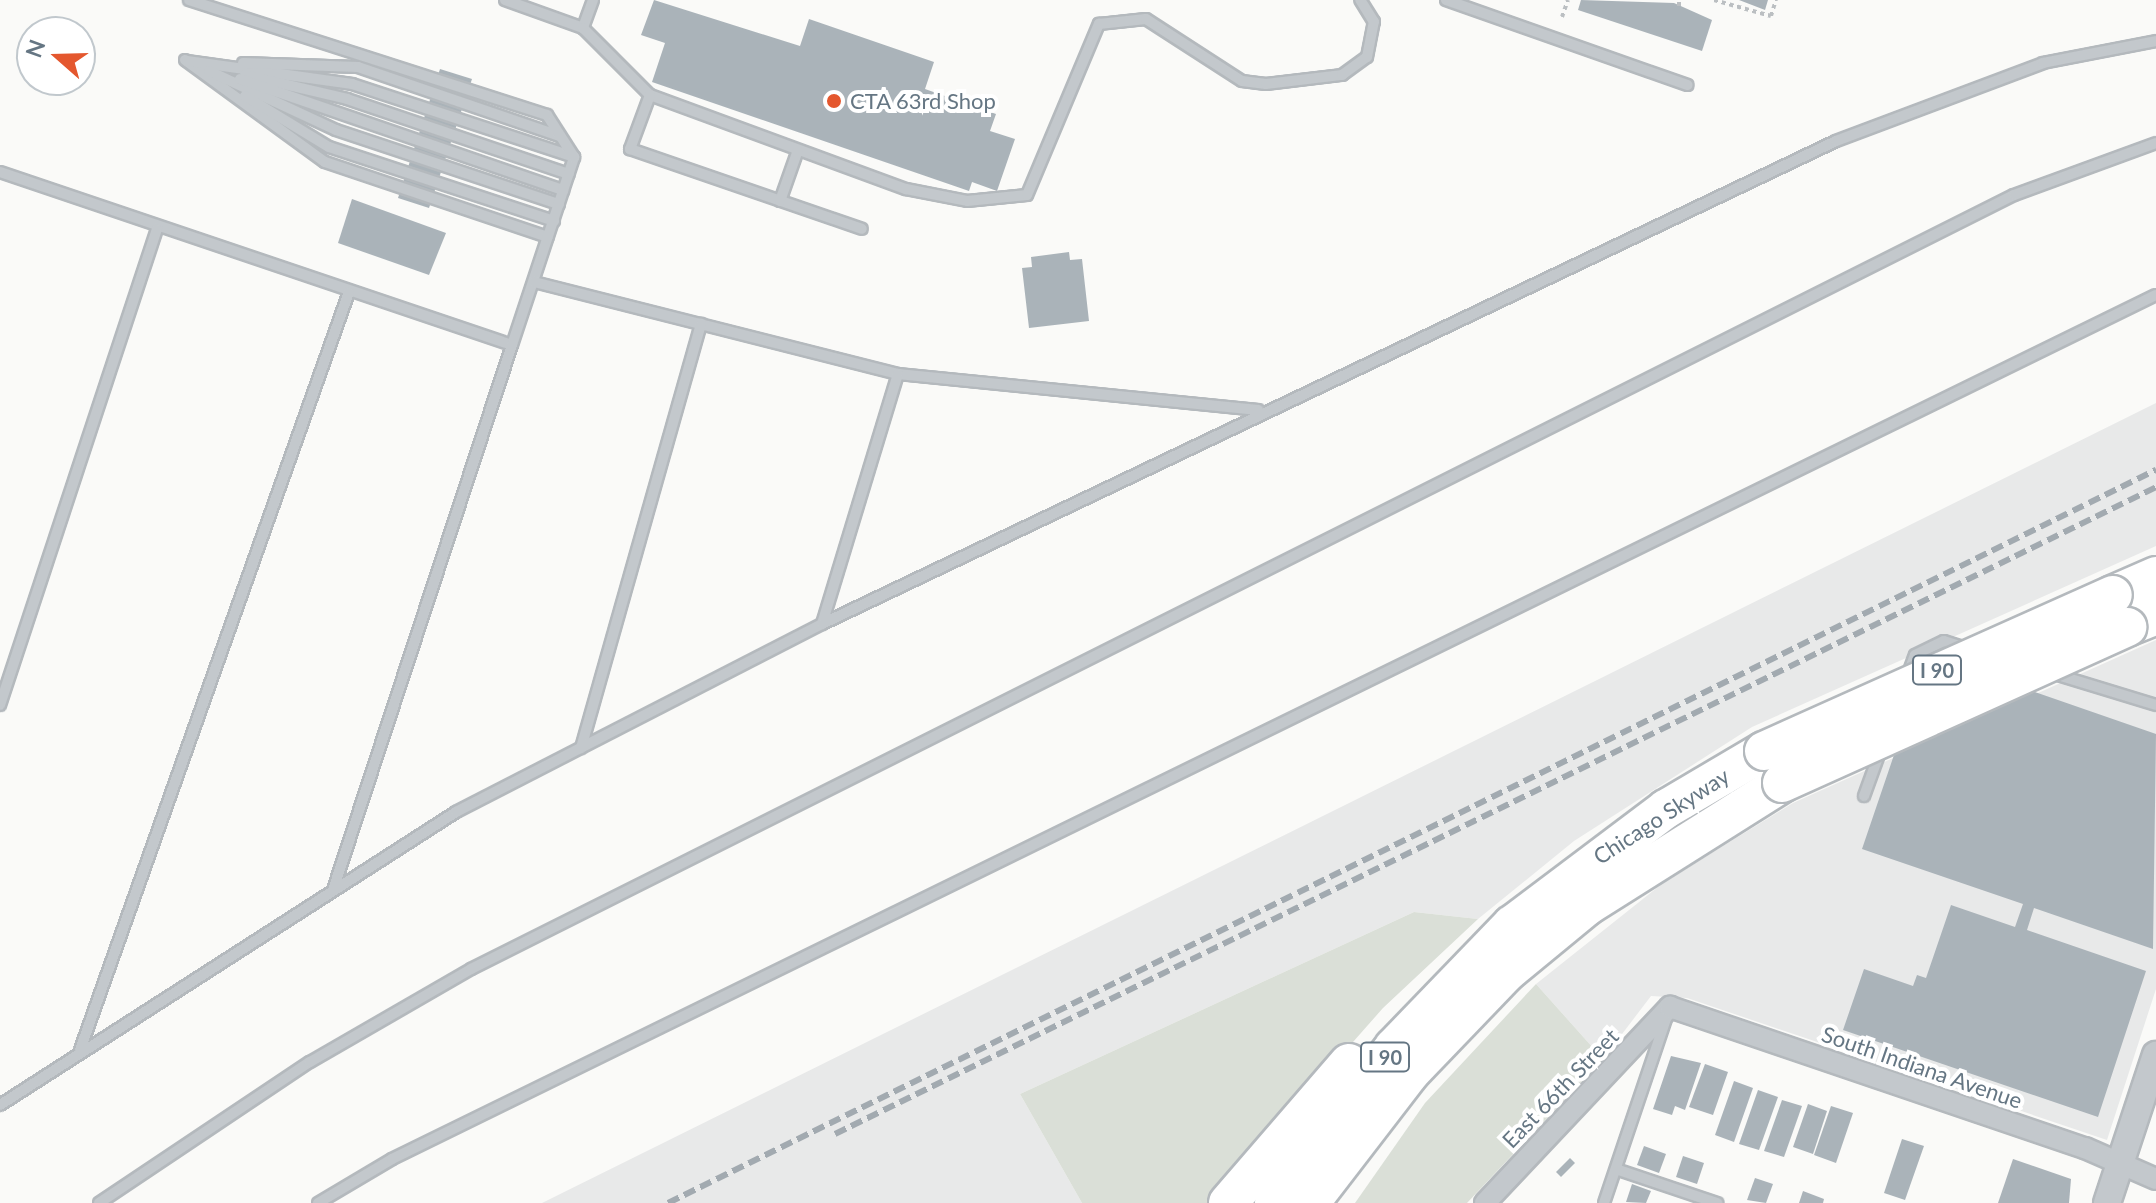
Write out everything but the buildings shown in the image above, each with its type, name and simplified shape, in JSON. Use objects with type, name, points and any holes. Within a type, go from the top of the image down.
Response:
[{"type":"highway","name":"Chicago Skyway","points":[[1274,1203],[1394,1047],[1512,925],[1655,817],[2132,612],[2156,576]]},
{"type":"highway","name":"Chicago Skyway","points":[[1310,1203],[1351,1143],[1483,996],[1587,906],[1773,767]]},
{"type":"highway","points":[[1228,1203],[1403,1004],[1512,925]]},
{"type":"highway","points":[[1339,1203],[1444,1063],[1483,996]]},
{"type":"street","name":"South Indiana Avenue","points":[[1670,1007],[2085,1148],[2119,1166],[2156,1179]]},
{"type":"street","name":"East 66th Street","points":[[1485,1203],[1670,1007]]},
{"type":"street","points":[[2107,1203],[2156,1055]]},
{"type":"lane","points":[[189,0],[484,92],[547,115],[574,157]]},
{"type":"lane","points":[[505,0],[583,28],[650,95],[921,192],[967,201],[1027,195],[1099,24],[1146,19],[1242,81],[1266,84],[1342,75],[1367,57],[1374,22],[1360,0]]},
{"type":"lane","points":[[583,28],[593,0]]},
{"type":"lane","points":[[1446,0],[1472,4],[1688,85]]},
{"type":"lane","points":[[0,1105],[80,1050],[456,812],[822,624],[1258,410],[1836,141],[2043,63],[2156,41]]},
{"type":"lane","points":[[185,60],[358,67],[560,136]]},
{"type":"lane","points":[[185,60],[352,84],[574,157]]},
{"type":"lane","points":[[185,60],[347,99],[569,174]]},
{"type":"lane","points":[[185,60],[563,190]]},
{"type":"lane","points":[[185,60],[336,130],[559,204]]},
{"type":"lane","points":[[185,60],[329,147],[554,221]]},
{"type":"lane","points":[[185,60],[325,162],[548,237]]},
{"type":"lane","points":[[650,95],[630,149],[862,229]]},
{"type":"lane","points":[[99,1203],[310,1062],[471,969],[2014,195],[2156,143]]},
{"type":"lane","points":[[780,201],[798,150]]},
{"type":"lane","points":[[333,890],[574,157]]},
{"type":"lane","points":[[0,172],[157,229],[512,345]]},
{"type":"lane","points":[[0,705],[157,229]]},
{"type":"lane","points":[[534,282],[898,374],[1258,410]]},
{"type":"lane","points":[[80,1050],[349,292]]},
{"type":"lane","points":[[318,1203],[392,1159],[2156,295]]},
{"type":"lane","points":[[581,748],[701,324]]},
{"type":"lane","points":[[822,624],[898,374]]},
{"type":"lane","points":[[1864,796],[1915,655],[1944,641],[2004,659]]},
{"type":"lane","points":[[2020,664],[2156,705]]},
{"type":"lane","points":[[1604,1203],[1670,1007]]},
{"type":"lane","points":[[1616,1169],[1717,1203]]},
{"type":"path","points":[[1562,17],[1568,0]]},
{"type":"path","points":[[1714,0],[1771,16],[1776,0]]},
{"type":"shaded area","points":[[2156,403],[2156,546],[1752,727],[1574,841],[1478,919],[1414,912],[1020,1094],[1082,1203],[542,1203]]},
{"type":"shaded area","points":[[2156,640],[2156,989],[2107,1140],[1687,998],[1651,996],[1603,1059],[1536,984],[1663,883],[1793,803]]},
{"type":"shaded area","points":[[1414,912],[1478,919],[1383,1008],[1211,1203],[1082,1203],[1020,1094]]},
{"type":"shaded area","points":[[1536,984],[1603,1059],[1467,1203],[1355,1203],[1425,1103]]},
{"type":"railway","points":[[668,1203],[2156,470]]},
{"type":"railway","points":[[835,1134],[2156,487]]},
{"type":"place","name":"CTA 63rd Shop","points":[[834,101]]}]
